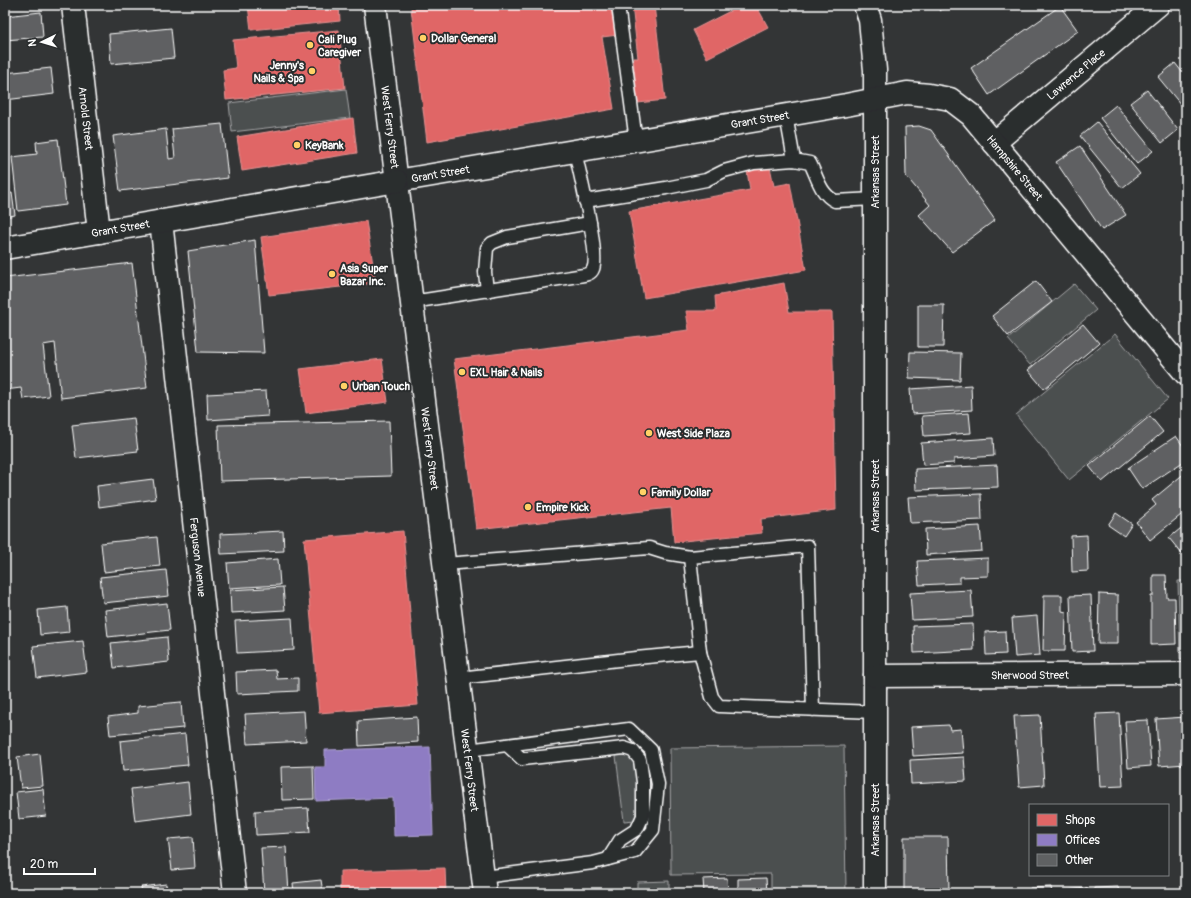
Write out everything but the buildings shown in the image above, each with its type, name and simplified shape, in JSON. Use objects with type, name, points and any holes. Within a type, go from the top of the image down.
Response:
[{"type":"street","name":"Arnold Street","points":[[73,5],[99,232]]},
{"type":"street","name":"West Ferry Street","points":[[375,5],[485,885]]},
{"type":"street","points":[[865,5],[870,20],[874,51],[875,100]]},
{"type":"street","name":"Lawrence Place","points":[[994,143],[1158,5]]},
{"type":"street","name":"Hampshire Street","points":[[875,100],[907,93],[929,95],[950,99],[971,115],[1186,374]]},
{"type":"street","name":"Grant Street","points":[[5,248],[875,100]]},
{"type":"street","name":"Arkansas Street","points":[[875,100],[875,893]]},
{"type":"street","name":"Ferguson Avenue","points":[[161,221],[235,893]]},
{"type":"street","name":"Sherwood Street","points":[[875,676],[1186,674]]},
{"type":"lane","points":[[618,5],[636,141]]},
{"type":"lane","points":[[786,115],[794,160]]},
{"type":"lane","points":[[412,302],[578,276],[591,272],[594,268],[595,251],[575,151]]},
{"type":"lane","points":[[585,201],[706,180],[724,171],[754,163],[794,160],[810,163],[822,188],[829,198],[834,201],[875,199]]},
{"type":"lane","points":[[487,291],[485,272],[486,260],[488,248],[492,243],[507,237],[590,223]]},
{"type":"lane","points":[[445,564],[649,548],[666,553],[690,556],[808,546],[813,710]]},
{"type":"lane","points":[[690,556],[700,652],[712,696],[719,706],[875,712]]},
{"type":"lane","points":[[459,678],[700,652]]},
{"type":"lane","points":[[468,750],[629,729],[651,750],[658,784],[653,830],[635,852],[593,863],[485,885]]},
{"type":"lane","points":[[507,745],[522,759],[624,748],[633,751],[640,760],[643,782],[644,816],[638,830],[620,840],[608,859]]},
{"type":"shaded area","points":[[346,89],[350,118],[232,132],[229,103]]},
{"type":"shaded area","points":[[1074,284],[1096,310],[1030,365],[1008,339]]},
{"type":"shaded area","points":[[1115,334],[1168,399],[1069,480],[1016,415]]},
{"type":"shaded area","points":[[1178,581],[1186,581],[1186,658],[1180,659]]},
{"type":"shaded area","points":[[844,746],[846,893],[771,893],[771,874],[671,875],[670,748]]},
{"type":"shaded area","points":[[627,755],[633,761],[637,769],[638,791],[635,820],[624,821],[616,756]]},
{"type":"shaded area","points":[[669,881],[669,893],[637,893],[637,882]]},
{"type":"place","name":"Dollar General","points":[[423,38]]},
{"type":"place","name":"Cali Plug Caregiver","points":[[310,45]]},
{"type":"place","name":"Jenny's Nails & Spa","points":[[312,71]]},
{"type":"place","name":"KeyBank","points":[[297,145]]},
{"type":"place","name":"Asia Super Bazar Inc.","points":[[332,274]]},
{"type":"place","name":"EXL Hair & Nails","points":[[462,372]]},
{"type":"place","name":"Urban Touch","points":[[344,386]]},
{"type":"place","name":"West Side Plaza","points":[[649,433]]},
{"type":"place","name":"Family Dollar","points":[[643,492]]},
{"type":"place","name":"Empire Kick","points":[[528,507]]}]
